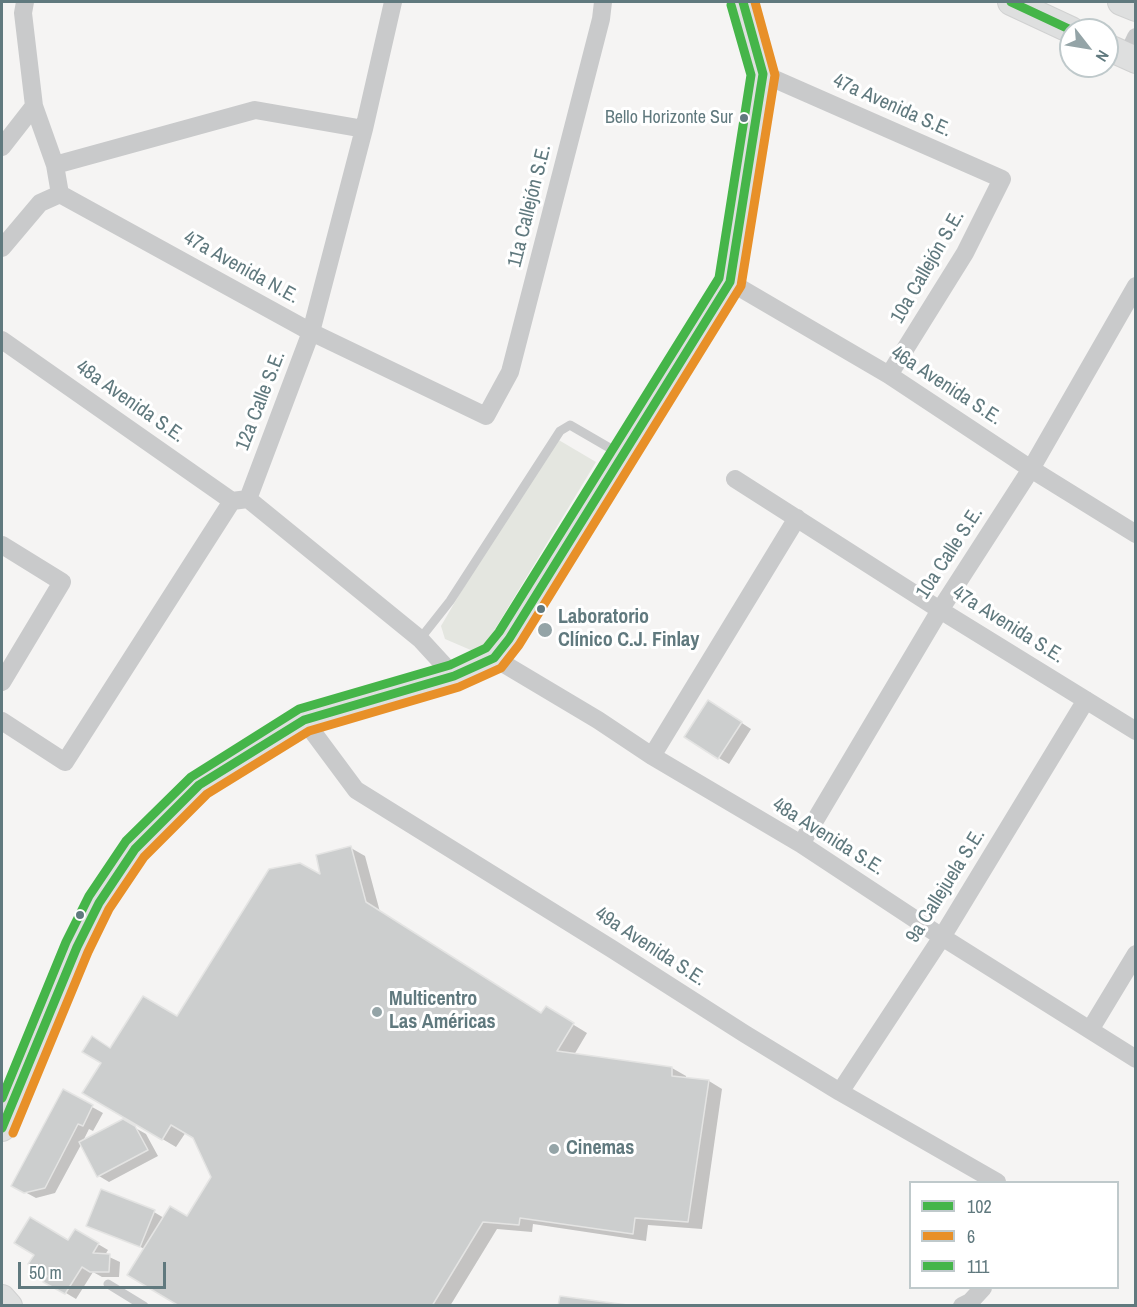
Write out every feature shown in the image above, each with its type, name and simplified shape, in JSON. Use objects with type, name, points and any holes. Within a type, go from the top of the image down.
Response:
[{"type":"street","points":[[2,248],[40,203],[60,194],[55,165],[34,106],[23,13],[25,2]]},
{"type":"street","name":"12a Calle S.E.","points":[[2,721],[66,762],[240,500],[311,332],[364,129],[393,2]]},
{"type":"street","name":"11a Callejón S.E.","points":[[486,416],[510,372],[601,19],[603,2]]},
{"type":"street","points":[[2,1128],[85,928],[99,903],[135,849],[199,785],[304,720],[454,676],[494,658],[509,639],[730,282],[763,74],[743,2]]},
{"type":"street","points":[[1011,2],[1059,24]]},
{"type":"street","points":[[1121,2],[1136,8]]},
{"type":"street","name":"47a Avenida S.E.","points":[[763,74],[1002,180]]},
{"type":"street","points":[[2,147],[34,106]]},
{"type":"street","points":[[55,165],[255,110],[364,129]]},
{"type":"street","name":"10a Callejón S.E.","points":[[889,375],[965,253],[1002,180]]},
{"type":"street","name":"47a Avenida N.E.","points":[[60,194],[311,332],[486,416]]},
{"type":"street","name":"46a Avenida S.E.","points":[[730,282],[889,375],[1031,469],[1136,534]]},
{"type":"street","name":"10a Calle S.E.","points":[[801,844],[940,609],[1031,469],[1136,286]]},
{"type":"street","name":"48a Avenida S.E.","points":[[2,340],[240,500],[420,639],[454,676]]},
{"type":"street","name":"47a Avenida S.E.","points":[[735,479],[1136,731]]},
{"type":"street","points":[[652,756],[797,518]]},
{"type":"street","points":[[2,545],[62,582],[2,682]]},
{"type":"street","name":"48a Avenida S.E.","points":[[494,658],[598,720],[652,756],[801,844],[942,937],[1136,1059]]},
{"type":"street","name":"9a Callejuela S.E.","points":[[840,1092],[942,937],[1086,700]]},
{"type":"street","name":"49a Avenida S.E.","points":[[304,720],[356,790],[840,1092],[995,1181]]},
{"type":"street","points":[[1090,1030],[1136,954]]},
{"type":"street","points":[[962,1305],[970,1302],[980,1289]]},
{"type":"street","points":[[2,1298],[9,1305]]},
{"type":"lane","points":[[420,639],[450,601],[560,430],[570,425],[622,456]]},
{"type":"lane","points":[[108,1284],[144,1305]]},
{"type":"shaded area","points":[[557,439],[596,462],[480,654],[445,639],[441,626],[544,449]]},
{"type":"building","points":[[708,700],[742,722],[718,759],[684,737]]},
{"type":"building","points":[[351,846],[366,902],[541,1013],[546,1006],[574,1023],[557,1051],[672,1067],[672,1076],[709,1080],[688,1222],[635,1218],[633,1234],[520,1218],[519,1225],[483,1222],[432,1306],[179,1306],[127,1275],[170,1206],[187,1216],[211,1177],[193,1138],[171,1125],[162,1140],[82,1093],[101,1063],[82,1052],[92,1036],[110,1048],[143,996],[177,1016],[269,869],[300,863],[320,874],[316,855]]},
{"type":"building","points":[[63,1089],[93,1105],[83,1126],[78,1124],[45,1188],[24,1193],[11,1186]]},
{"type":"building","points":[[123,1119],[135,1126],[148,1150],[97,1177],[79,1142]]},
{"type":"building","points":[[101,1189],[155,1210],[140,1247],[86,1226]]},
{"type":"building","points":[[30,1217],[68,1240],[75,1229],[99,1243],[93,1253],[110,1254],[109,1272],[90,1272],[82,1267],[65,1294],[43,1282],[47,1276],[28,1264],[34,1255],[14,1243]]},
{"type":"building","points":[[560,1296],[635,1306],[558,1306]]},
{"type":"transit line","name":"102","points":[[2,1128],[77,947],[99,903],[135,849],[199,785],[304,720],[454,676],[494,658],[509,639],[730,282],[763,74],[743,2]]},
{"type":"transit line","name":"6","points":[[13,1133],[88,952],[109,909],[144,857],[207,794],[309,731],[459,687],[501,668],[519,645],[741,286],[775,75],[755,2]]},
{"type":"transit line","name":"102","points":[[1011,2],[1059,24]]},
{"type":"transit line","name":"111","points":[[2,1098],[66,942],[89,896],[126,841],[191,777],[299,709],[450,665],[486,648],[499,632],[719,278],[751,75],[731,5]]},
{"type":"place","name":"Bello Horizonte Sur","points":[[744,118]]},
{"type":"place","name":"Laboratorio Clínico C.J. Finlay","points":[[545,630]]},
{"type":"place","name":"Multicentro Las Américas","points":[[377,1012]]},
{"type":"place","name":"Cinemas","points":[[554,1149]]}]
